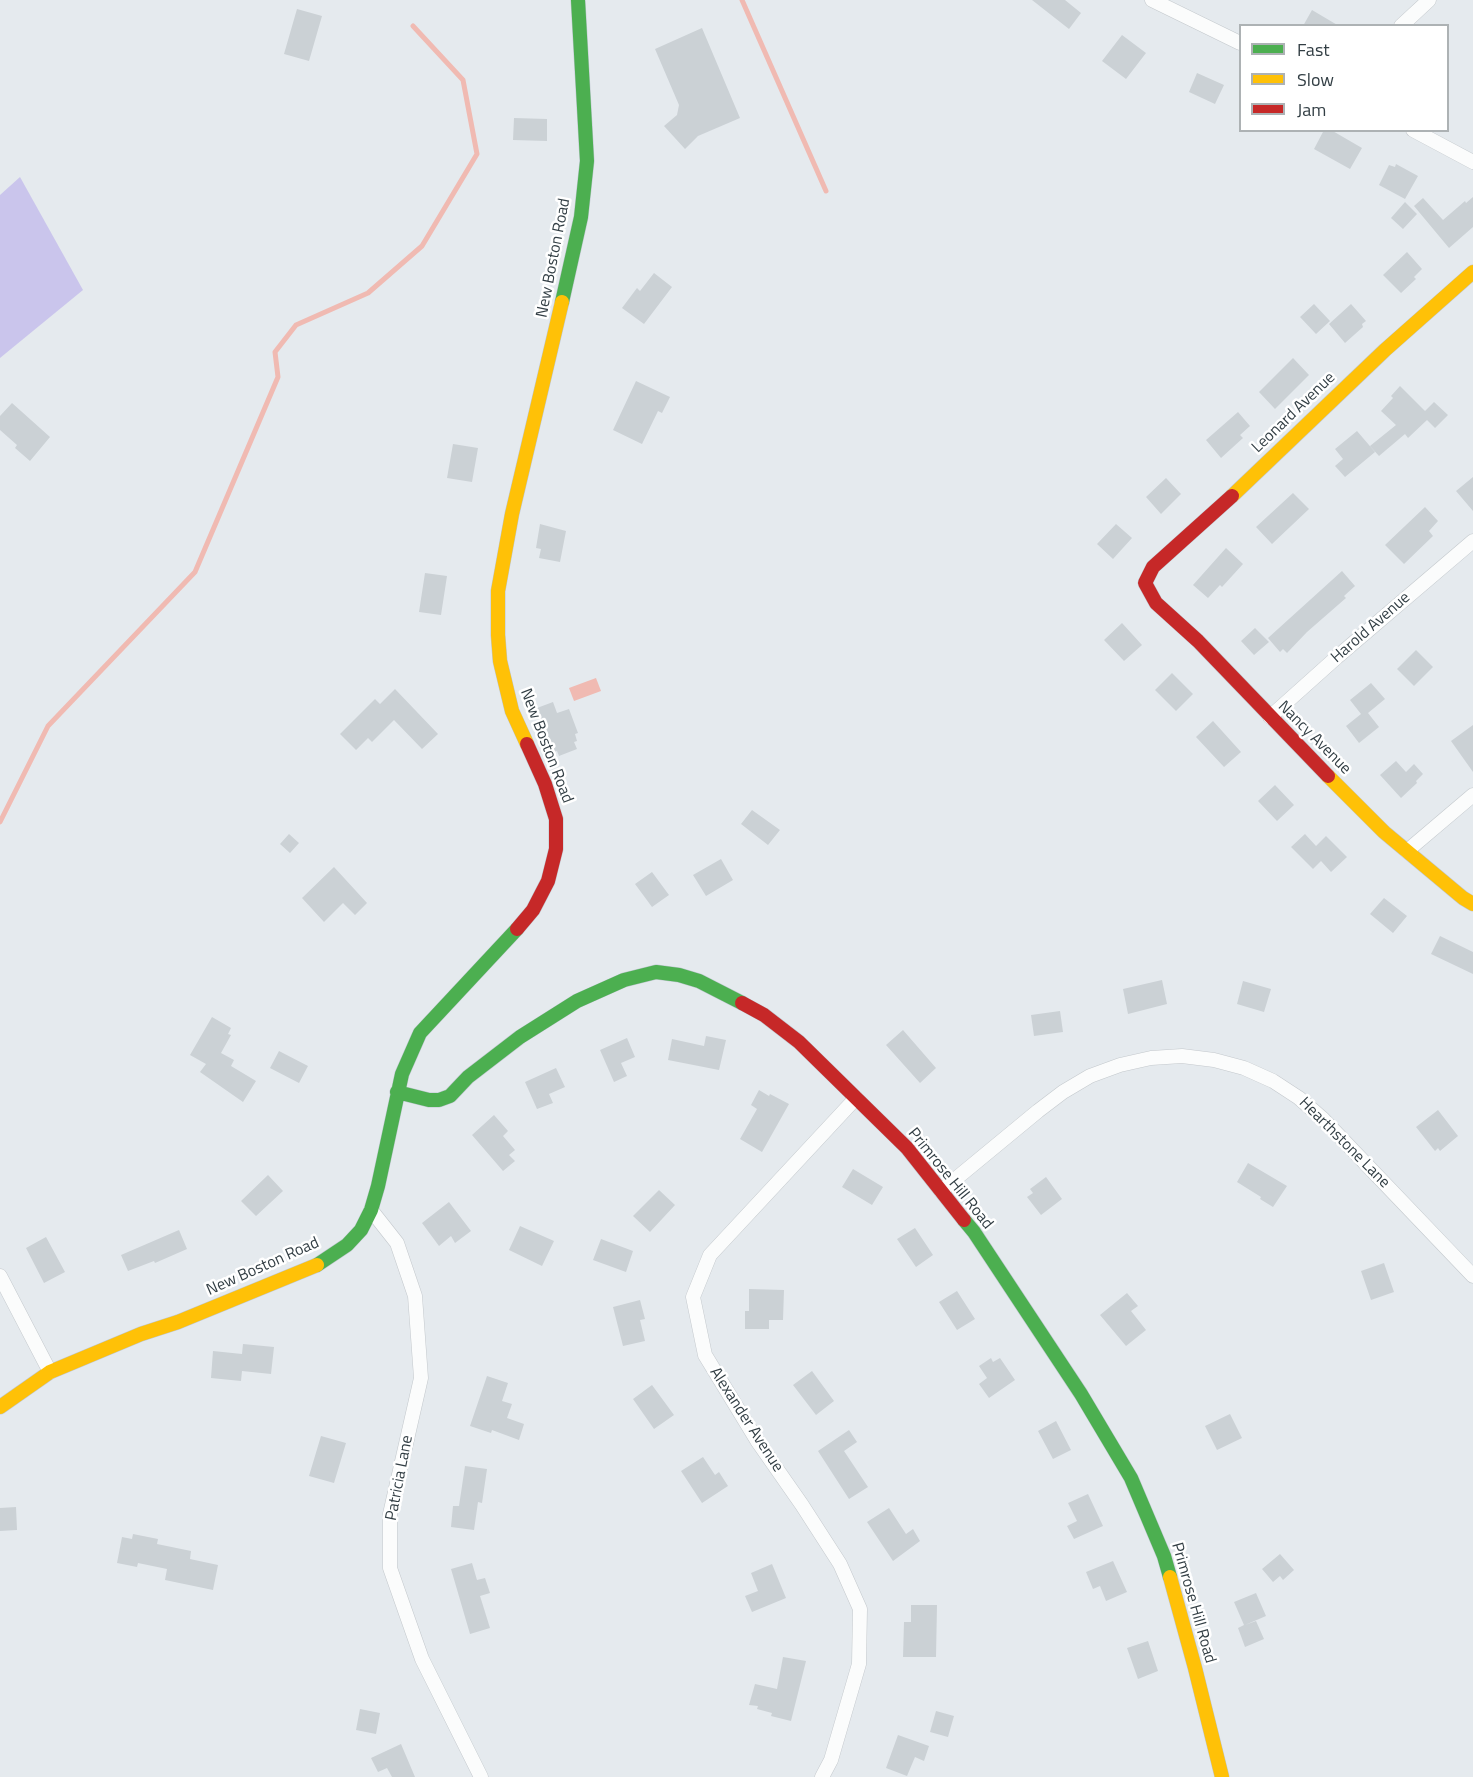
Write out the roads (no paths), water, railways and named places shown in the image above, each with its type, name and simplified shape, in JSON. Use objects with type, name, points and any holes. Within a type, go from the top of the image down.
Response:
[{"type":"street","name":"New Boston Road","points":[[0,1407],[50,1371],[322,1263],[347,1245],[361,1230],[371,1210],[397,1092],[402,1074],[420,1033],[511,937],[533,910],[548,881],[556,849],[556,819],[545,784],[512,711],[500,661],[498,591],[512,514],[581,217],[587,149],[578,0]]},
{"type":"street","points":[[1152,0],[1239,43]]},
{"type":"street","points":[[1403,24],[1429,0]]},
{"type":"street","points":[[1417,132],[1473,162]]},
{"type":"street","name":"Leonard Avenue","points":[[1144,583],[1153,567],[1235,493],[1385,350],[1473,272]]},
{"type":"street","name":"Harold Avenue","points":[[1270,717],[1473,541]]},
{"type":"street","name":"Nancy Avenue","points":[[1144,583],[1156,603],[1198,641],[1384,832],[1473,904]]},
{"type":"street","points":[[1407,851],[1473,795]]},
{"type":"street","name":"Primrose Hill Road","points":[[397,1092],[429,1100],[439,1100],[450,1095],[468,1077],[520,1037],[578,1000],[624,980],[656,972],[699,981],[724,993],[764,1015],[799,1042],[907,1148],[974,1232],[1081,1394],[1131,1478],[1164,1556],[1222,1777]]},
{"type":"street","name":"Hearthstone Lane","points":[[941,1191],[1038,1111],[1063,1092],[1090,1076],[1120,1065],[1151,1058],[1182,1056],[1214,1060],[1244,1068],[1274,1081],[1299,1098],[1323,1119],[1473,1276]]},
{"type":"street","name":"Alexander Avenue","points":[[822,1777],[831,1760],[859,1664],[860,1609],[840,1564],[758,1442],[705,1355],[693,1297],[710,1255],[856,1098]]},
{"type":"street","name":"Patricia Lane","points":[[371,1210],[397,1243],[415,1296],[421,1378],[390,1514],[390,1568],[422,1659],[481,1777]]},
{"type":"street","points":[[0,1276],[50,1371]]},
{"type":"waterway","points":[[742,0],[826,191]]},
{"type":"waterway","points":[[0,822],[48,726],[195,572],[278,377],[275,352],[296,325],[368,293],[422,246],[477,154],[463,80],[413,26]]}]
